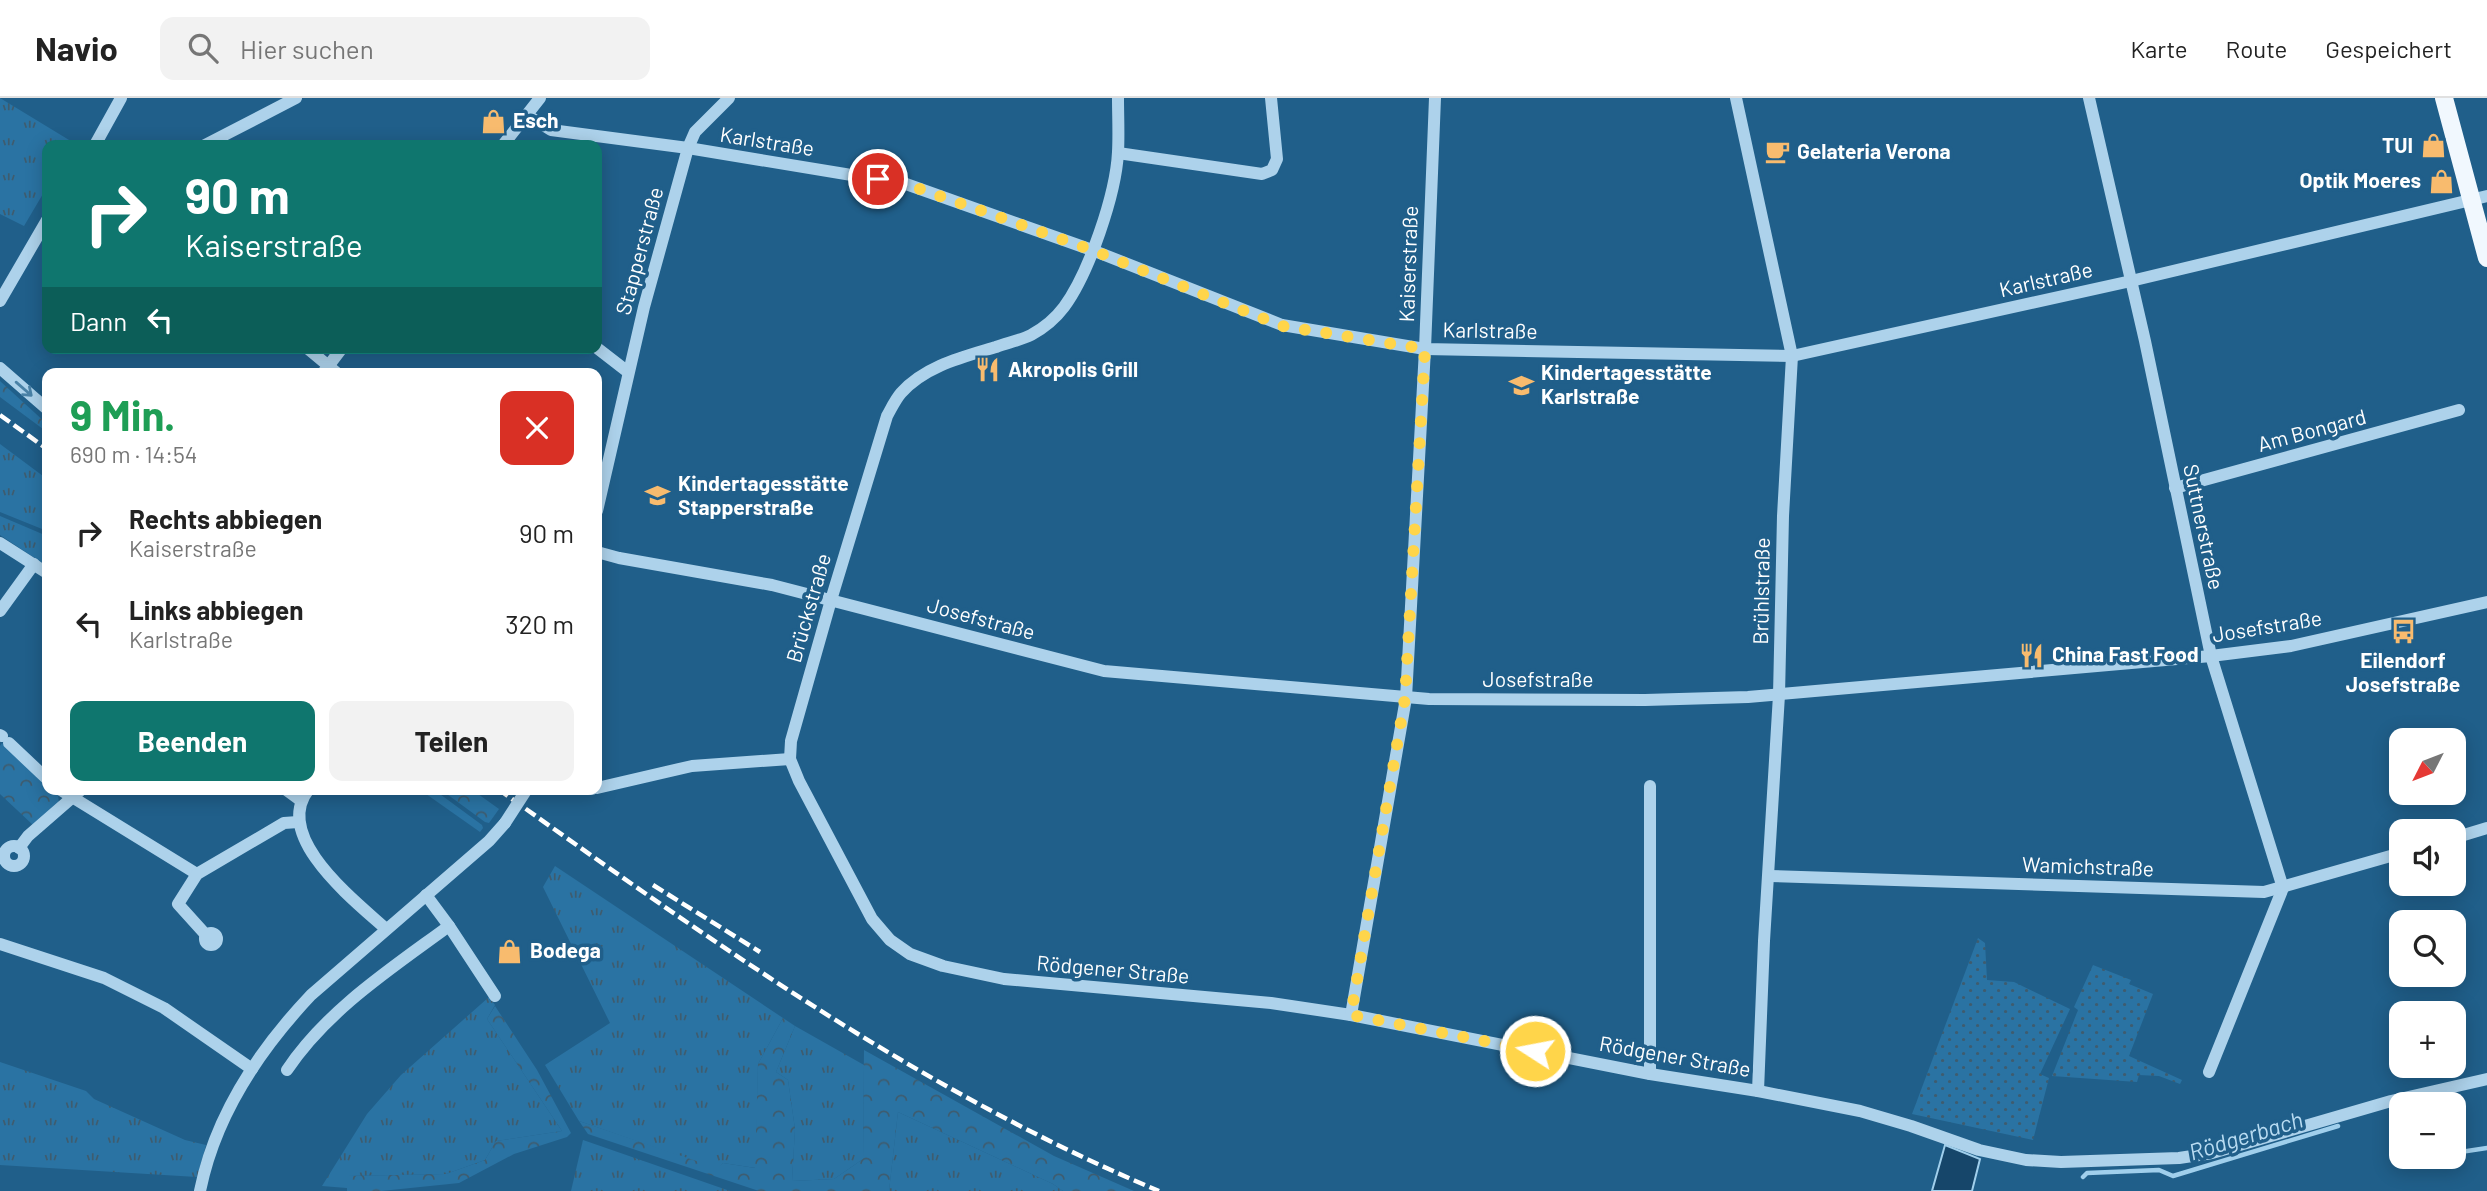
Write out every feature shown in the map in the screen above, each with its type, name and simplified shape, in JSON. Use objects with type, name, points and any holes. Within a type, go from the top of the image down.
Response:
[{"type":"main road","points":[[2444,98],[2479,198],[2487,258]]},
{"type":"street","points":[[98,140],[121,98]]},
{"type":"street","points":[[215,140],[296,98]]},
{"type":"street","points":[[507,140],[540,98]]},
{"type":"street","name":"Stapperstraße","points":[[602,488],[628,372],[688,148],[695,132],[729,98]]},
{"type":"street","name":"Brückstraße","points":[[790,759],[791,741],[887,416],[900,394],[918,378],[939,366],[1029,336],[1048,325],[1063,308],[1078,284],[1110,195],[1118,153],[1118,98]]},
{"type":"street","points":[[1118,153],[1262,174],[1272,170],[1277,159],[1271,98]]},
{"type":"street","name":"Kaiserstraße","points":[[1351,1015],[1405,698],[1425,349],[1435,98]]},
{"type":"street","name":"Brühlstraße","points":[[1736,98],[1792,356],[1783,516],[1779,695],[1758,1091]]},
{"type":"street","name":"Suttnerstraße","points":[[2090,98],[2211,656],[2283,888]]},
{"type":"street","name":"Karlstraße","points":[[527,115],[551,130],[688,148],[906,184],[1092,250],[1282,326],[1425,349],[1792,356],[2131,281],[2479,198]]},
{"type":"street","points":[[0,302],[42,229]]},
{"type":"street","points":[[602,352],[628,372]]},
{"type":"street","points":[[313,354],[326,368]]},
{"type":"street","points":[[0,368],[42,405]]},
{"type":"street","name":"Am Bongard","points":[[2175,488],[2459,410]]},
{"type":"street","points":[[0,543],[42,570]]},
{"type":"street","name":"Josefstraße","points":[[602,553],[772,585],[1104,671],[1405,698],[1645,700],[1779,695],[2211,656],[2291,646],[2487,602]]},
{"type":"street","points":[[0,611],[34,564]]},
{"type":"street","points":[[4,738],[42,774]]},
{"type":"street","points":[[602,787],[692,766],[790,759]]},
{"type":"street","name":"Rödgener Straße","points":[[790,759],[872,919],[890,940],[910,954],[943,966],[1004,979],[1271,1003],[1351,1015],[1650,1074],[1860,1111],[1979,1150],[2026,1160],[2061,1163],[2179,1158],[2212,1153],[2391,1101],[2487,1079]]},
{"type":"street","points":[[1650,786],[1650,1074]]},
{"type":"street","points":[[67,795],[197,874]]},
{"type":"street","points":[[19,848],[28,836],[77,795]]},
{"type":"street","points":[[293,795],[300,800]]},
{"type":"street","points":[[304,795],[300,800],[298,821],[312,854],[338,885],[386,929]]},
{"type":"street","points":[[200,1191],[219,1134],[252,1069],[286,1021],[311,995],[489,841],[505,823],[523,795]]},
{"type":"street","points":[[206,935],[178,904],[197,874],[284,823],[298,821]]},
{"type":"street","points":[[2466,834],[2487,828]]},
{"type":"street","name":"Wamichstraße","points":[[1769,876],[2264,892],[2389,857]]},
{"type":"street","points":[[2209,1072],[2283,888]]},
{"type":"street","points":[[426,895],[495,996]]},
{"type":"street","points":[[287,1070],[309,1041],[333,1017],[368,986],[449,926]]},
{"type":"street","points":[[0,944],[104,978],[164,1008],[252,1069]]},
{"type":"green space","points":[[0,98],[69,140],[42,140],[42,195],[24,226],[0,214]]},
{"type":"green space","points":[[0,381],[42,419],[42,428],[0,397]]},
{"type":"green space","points":[[0,444],[42,475],[42,529],[0,512]]},
{"type":"green space","points":[[0,516],[42,534],[42,563],[0,535]]},
{"type":"green space","points":[[2,743],[42,780],[42,795],[58,795],[59,803],[33,825],[0,794]]},
{"type":"green space","points":[[428,795],[441,795],[482,825],[480,832]]},
{"type":"green space","points":[[448,795],[479,795],[499,809],[489,823]]},
{"type":"green space","points":[[555,866],[783,1018],[758,1064],[756,1168],[723,1163],[717,1169],[579,1121],[545,1065],[610,1023],[543,887]]},
{"type":"green space","points":[[1978,938],[1985,943],[1987,980],[2014,982],[2070,1009],[2040,1074],[2049,1078],[2033,1140],[1912,1114]]},
{"type":"green space","points":[[2093,965],[2131,980],[2129,984],[2153,994],[2129,1056],[2182,1080],[2180,1084],[2159,1076],[2139,1075],[2137,1082],[2052,1076],[2078,1010],[2074,1007]]},
{"type":"green space","points":[[489,997],[495,1005],[487,1019],[562,1131],[496,1141],[485,1160],[446,1174],[348,1176],[347,1188],[322,1186],[367,1114],[401,1075]]},
{"type":"green space","points":[[495,1006],[537,1070],[571,1133],[567,1137],[514,1154],[459,1183],[381,1191],[347,1191],[347,1176],[446,1174],[485,1160],[496,1141],[562,1131],[487,1019]]},
{"type":"green space","points":[[783,1018],[795,1026],[776,1072],[788,1080],[795,1129],[792,1181],[834,1179],[863,1159],[864,1050],[1054,1156],[1134,1191],[1063,1191],[898,1112],[889,1191],[759,1191],[588,1134],[579,1121],[717,1168],[723,1163],[755,1168],[758,1064]]},
{"type":"green space","points":[[795,1026],[864,1065],[863,1159],[834,1179],[792,1181],[795,1129],[788,1080],[776,1072]]},
{"type":"green space","points":[[0,1062],[86,1091],[94,1099],[185,1140],[206,1145],[197,1177],[0,1165]]},
{"type":"green space","points":[[898,1112],[1053,1184],[1063,1191],[889,1191]]},
{"type":"green space","points":[[583,1140],[730,1191],[571,1191]]},
{"type":"shaded area","points":[[1945,1145],[1980,1159],[1972,1191],[1932,1191]]},
{"type":"waterway","name":"Rödgerbach","points":[[2083,1177],[2087,1173],[2159,1170],[2173,1176],[2338,1126]]},
{"type":"waterway","name":"Rödgerbach","points":[[2466,1151],[2487,1148]]},
{"type":"railway","points":[[0,415],[42,445]]},
{"type":"railway","points":[[506,795],[736,956],[900,1059],[984,1107],[1159,1191]]},
{"type":"railway","points":[[653,885],[760,952]]},
{"type":"place","name":"Esch","points":[[493,121]]},
{"type":"place","name":"TUI","points":[[2433,146]]},
{"type":"place","name":"Gelateria Verona","points":[[1777,152]]},
{"type":"place","name":"Optik Moeres","points":[[2441,181]]},
{"type":"place","name":"Akropolis Grill","points":[[988,370]]},
{"type":"place","name":"Kindertagesstätte Karlstraße","points":[[1521,385]]},
{"type":"place","name":"Kindertagesstätte Stapperstraße","points":[[658,496]]},
{"type":"place","name":"Eilendorf Josefstraße","points":[[2403,632]]},
{"type":"place","name":"China Fast Food","points":[[2032,655]]},
{"type":"place","name":"Bodega","points":[[510,951]]},
{"type":"route","points":[[878,179],[906,184],[1092,250],[1282,326],[1425,349],[1405,698],[1351,1015],[1535,1051]]}]
